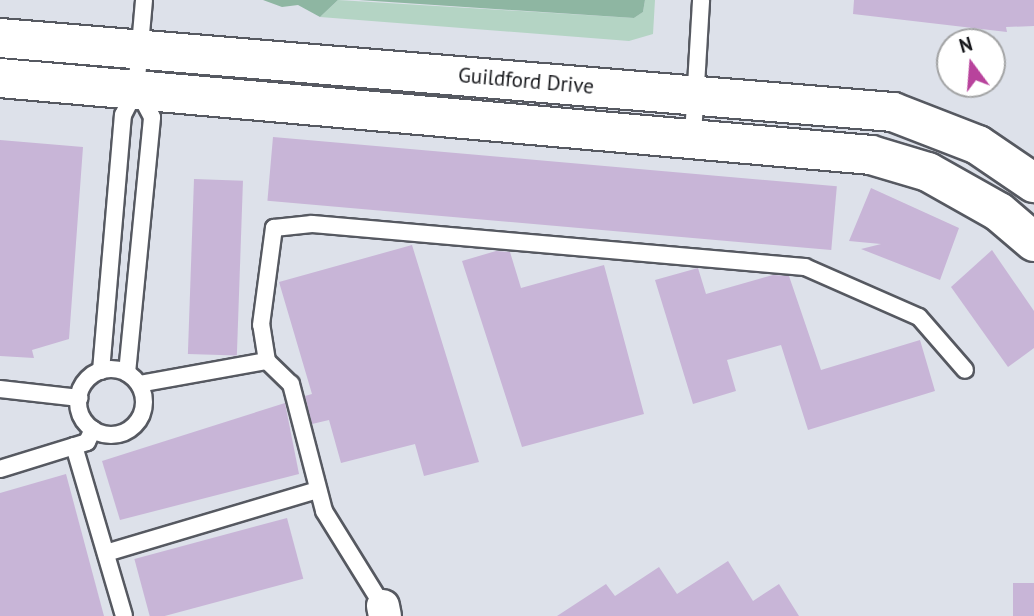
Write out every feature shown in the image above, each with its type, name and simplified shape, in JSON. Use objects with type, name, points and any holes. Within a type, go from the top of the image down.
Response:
[{"type":"main road","name":"Guildford Drive","points":[[0,38],[893,112],[978,145],[1034,183]]},
{"type":"main road","name":"Guildford Drive","points":[[0,78],[694,136],[871,155],[928,172],[999,212],[1034,242]]},
{"type":"lane","points":[[101,371],[123,115],[136,90],[144,0]]},
{"type":"lane","points":[[694,136],[701,0]]},
{"type":"lane","points":[[136,90],[152,117],[133,378],[145,404],[136,424],[118,434],[93,429],[82,417],[79,398],[83,384],[101,371],[133,378],[267,361]]},
{"type":"lane","points":[[384,611],[324,511],[291,384],[267,361],[261,325],[274,228],[312,224],[805,267],[919,317],[965,370]]},
{"type":"lane","points":[[0,389],[79,398]]},
{"type":"lane","points":[[0,469],[87,442],[93,429]]},
{"type":"lane","points":[[74,446],[124,616]]},
{"type":"lane","points":[[106,553],[318,490]]},
{"type":"green space","points":[[263,0],[338,0],[320,17],[298,5],[282,7]]},
{"type":"green space","points":[[338,0],[634,18],[643,12],[645,0],[655,0],[653,34],[629,41],[320,17]]},
{"type":"green space","points":[[359,0],[645,0],[643,12],[634,18]]},
{"type":"building","points":[[854,0],[1034,0],[1034,26],[1006,27],[1007,32],[1006,28],[973,28],[853,14]]},
{"type":"building","points":[[273,137],[837,186],[831,250],[267,201]]},
{"type":"building","points":[[0,140],[83,147],[69,339],[32,350],[34,358],[0,356]]},
{"type":"building","points":[[194,179],[243,181],[237,356],[188,354]]},
{"type":"building","points":[[871,188],[959,228],[940,280],[861,249],[881,244],[849,241]]},
{"type":"building","points":[[412,245],[479,462],[424,476],[415,444],[341,463],[329,420],[312,424],[305,396],[312,394],[279,282]]},
{"type":"building","points":[[992,250],[1034,311],[1034,348],[1008,367],[951,287]]},
{"type":"building","points":[[496,251],[510,252],[521,288],[604,265],[644,414],[522,447],[462,261]]},
{"type":"building","points":[[698,268],[706,294],[773,275],[789,276],[821,370],[920,340],[935,391],[808,430],[781,345],[727,360],[736,391],[693,404],[655,280]]},
{"type":"building","points":[[285,403],[299,474],[120,520],[102,461]]},
{"type":"building","points":[[66,474],[104,616],[0,616],[0,493]]},
{"type":"building","points":[[287,518],[303,579],[165,616],[150,616],[134,559]]},
{"type":"building","points":[[728,561],[753,601],[779,584],[799,616],[557,616],[606,584],[615,596],[659,567],[677,594]]},
{"type":"building","points":[[1013,583],[1034,583],[1034,616],[1013,616]]}]
